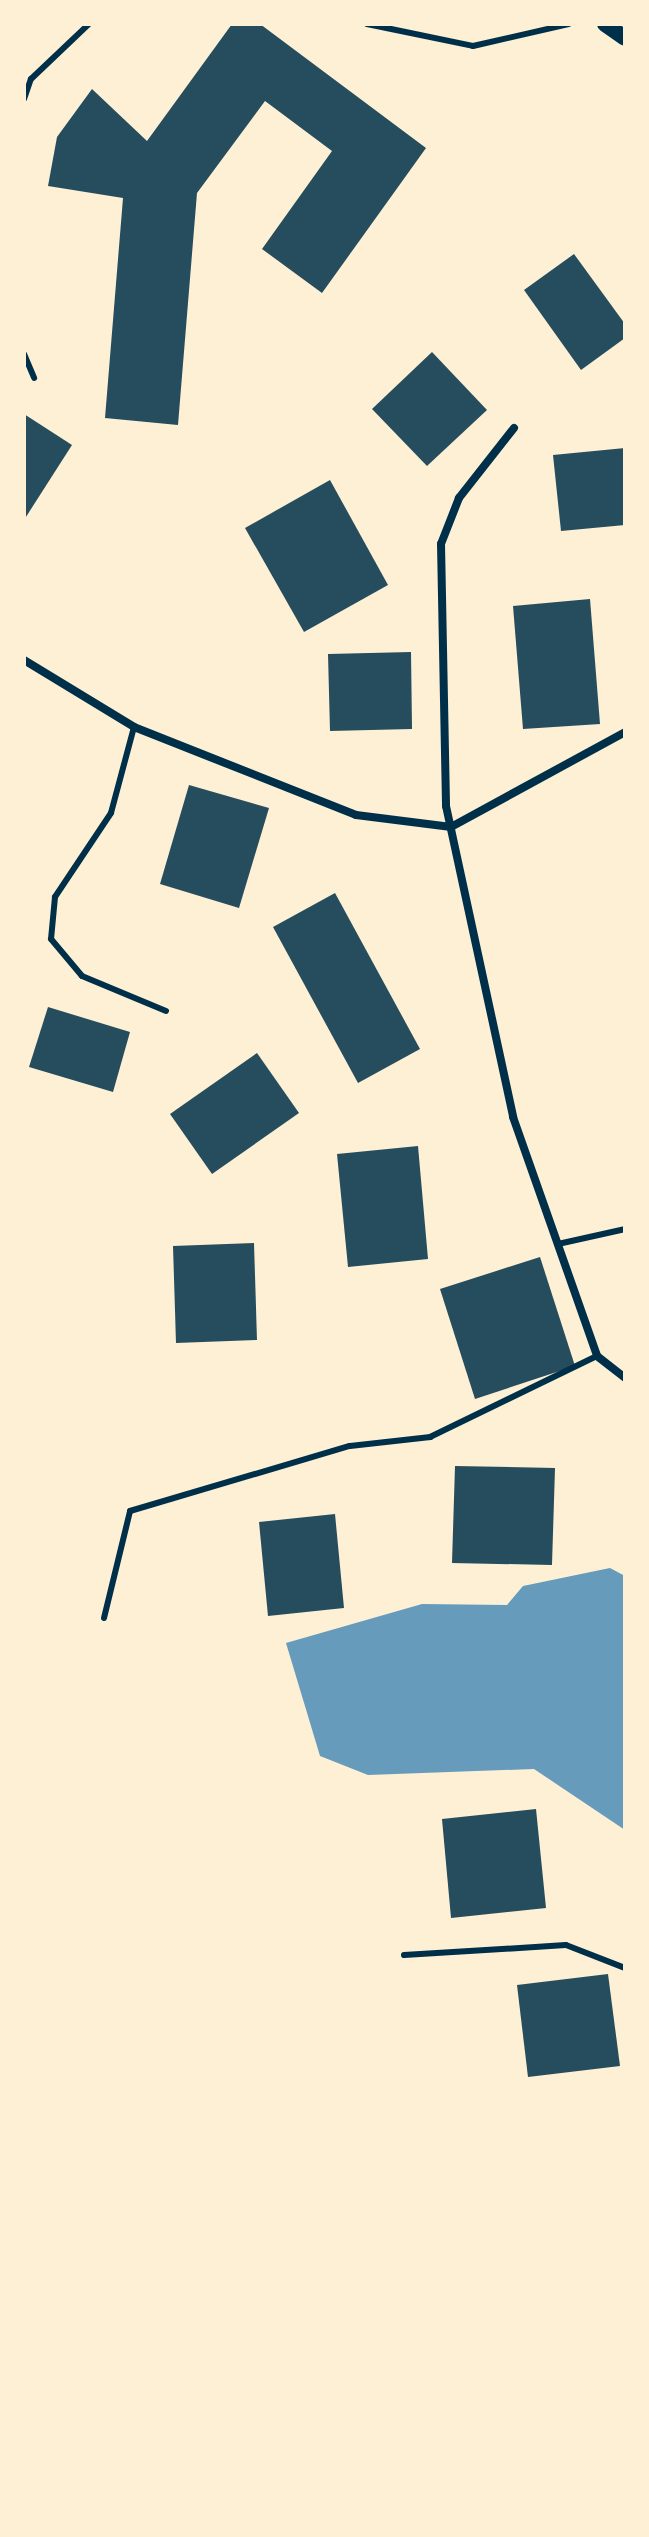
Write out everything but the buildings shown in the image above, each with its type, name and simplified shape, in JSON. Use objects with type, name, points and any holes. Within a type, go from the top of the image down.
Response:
[{"type":"main road","points":[[605,24],[625,38]]},
{"type":"street","points":[[514,428],[459,498],[441,544],[451,827],[513,1117],[597,1356],[625,1378]]},
{"type":"street","points":[[24,660],[134,727],[356,815],[451,827],[625,732]]},
{"type":"lane","points":[[24,99],[31,79],[89,24]]},
{"type":"lane","points":[[367,24],[473,46],[569,24]]},
{"type":"lane","points":[[24,354],[34,378]]},
{"type":"lane","points":[[134,727],[111,813],[55,897],[51,939],[82,976],[166,1011]]},
{"type":"lane","points":[[558,1244],[625,1229]]},
{"type":"lane","points":[[104,1618],[130,1511],[350,1446],[430,1437],[597,1356]]},
{"type":"lane","points":[[404,1955],[566,1945],[625,1968]]},
{"type":"water","points":[[610,1568],[625,1576],[625,1830],[534,1769],[368,1775],[320,1756],[286,1643],[422,1604],[507,1605],[523,1586]]}]
